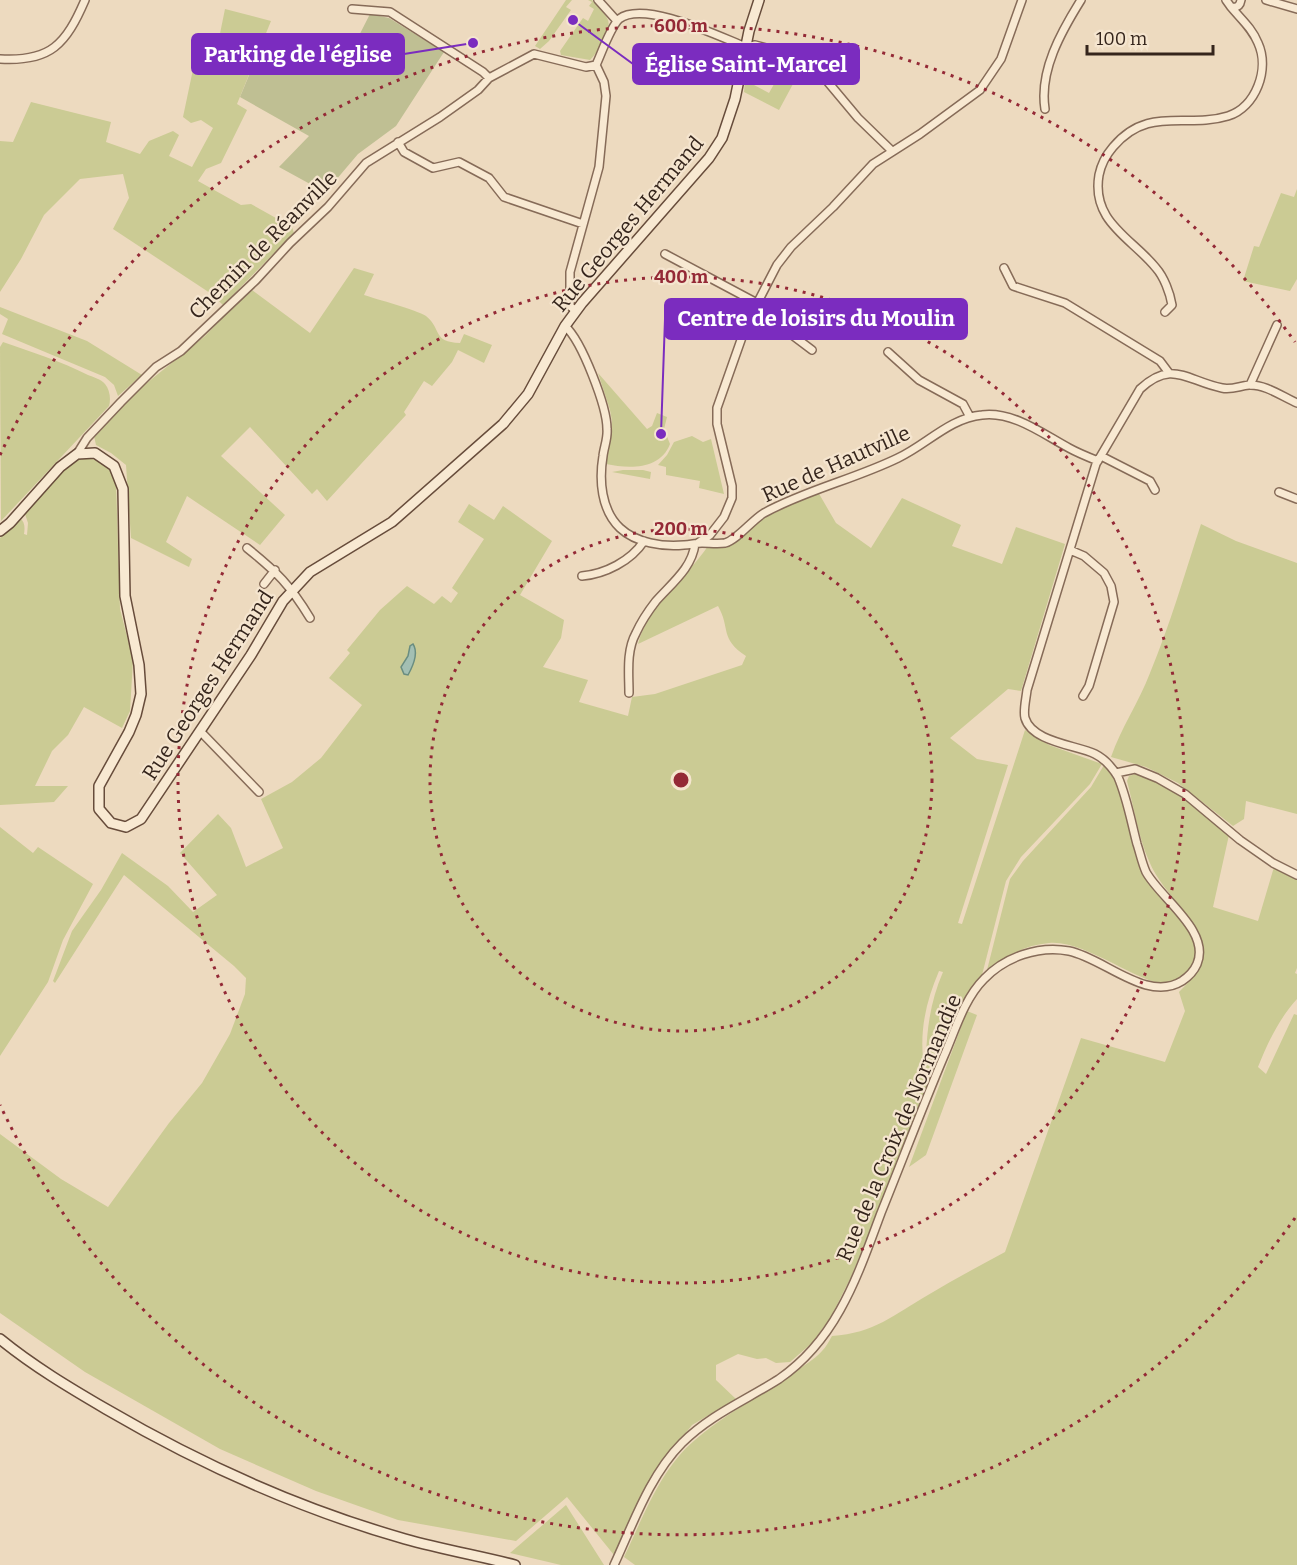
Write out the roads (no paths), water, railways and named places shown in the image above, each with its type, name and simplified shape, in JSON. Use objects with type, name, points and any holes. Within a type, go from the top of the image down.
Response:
[{"type":"street","points":[[0,59],[35,58],[47,53],[58,45],[74,22],[85,0]]},
{"type":"street","points":[[598,0],[617,21]]},
{"type":"street","name":"Rue Georges Hermand","points":[[77,454],[95,453],[114,466],[123,489],[125,596],[139,666],[141,694],[129,732],[99,786],[99,809],[111,823],[126,827],[141,819],[251,655],[283,601],[293,590],[317,567],[392,522],[502,424],[528,394],[565,326],[576,311],[716,148],[722,138],[735,99],[759,0]]},
{"type":"street","points":[[629,693],[629,654],[634,635],[654,604],[685,569],[697,543],[710,536],[724,517],[732,498],[732,486],[717,424],[717,408],[747,323],[777,265],[790,247],[833,207],[873,164],[920,134],[980,90],[1001,59],[1022,0]]},
{"type":"street","points":[[1045,110],[1044,76],[1067,21],[1081,0]]},
{"type":"street","points":[[1266,0],[1297,9]]},
{"type":"street","points":[[1227,2],[1235,8],[1240,2]]},
{"type":"street","points":[[1165,312],[1172,305],[1170,294],[1157,268],[1112,226],[1102,208],[1098,188],[1099,173],[1108,153],[1120,139],[1136,127],[1153,121],[1215,119],[1231,115],[1243,107],[1259,84],[1261,57],[1258,41],[1241,16],[1227,2]]},
{"type":"street","points":[[1240,2],[1241,16]]},
{"type":"street","points":[[352,9],[390,12],[489,78]]},
{"type":"street","points":[[576,311],[570,306],[570,272],[598,167],[606,96],[604,82],[596,65],[617,21],[626,14],[653,13],[676,18],[746,47],[755,45],[774,50],[827,81],[858,118],[892,152]]},
{"type":"street","name":"Chemin de Réanville","points":[[77,454],[87,438],[121,402],[156,367],[181,351],[256,280],[328,207],[366,163],[440,117],[478,90],[489,78],[534,54],[586,67],[596,65]]},
{"type":"street","points":[[398,142],[404,152],[433,168],[459,162],[489,178],[504,197],[583,224]]},
{"type":"street","points":[[665,254],[756,305],[812,350]]},
{"type":"street","points":[[1004,268],[1013,286],[1065,303],[1160,361],[1169,373],[1182,374],[1226,389],[1233,390],[1250,385],[1261,387],[1297,403]]},
{"type":"street","points":[[1250,385],[1277,325]]},
{"type":"street","name":"Rue de Hautville","points":[[565,326],[572,332],[579,345],[606,418],[608,431],[601,470],[601,486],[605,502],[620,528],[644,541],[663,545],[726,543],[763,514],[900,458],[970,417],[999,414],[1150,481],[1155,490]]},
{"type":"street","points":[[888,352],[919,380],[963,404],[970,417]]},
{"type":"street","name":"Rue de la Croix de Normandie","points":[[614,1565],[655,1480],[680,1445],[714,1417],[780,1378],[802,1360],[830,1328],[842,1307],[874,1232],[964,1010],[984,978],[1013,958],[1044,949],[1073,951],[1145,986],[1162,988],[1176,985],[1188,977],[1198,963],[1199,947],[1192,928],[1146,872],[1123,789],[1116,773],[1109,764],[1095,754],[1045,738],[1032,730],[1025,717],[1027,690],[1099,458],[1140,389],[1150,379],[1169,373]]},
{"type":"street","points":[[0,531],[10,523],[60,467],[77,454]]},
{"type":"street","points":[[1279,492],[1297,499]]},
{"type":"street","points":[[582,576],[594,575],[626,560],[637,552],[644,541]]},
{"type":"street","points":[[247,548],[275,570],[293,590],[310,618]]},
{"type":"street","points":[[1070,550],[1084,556],[1104,573],[1111,586],[1114,602],[1089,686],[1083,696]]},
{"type":"street","points":[[264,584],[275,570]]},
{"type":"street","points":[[200,731],[259,792]]},
{"type":"street","points":[[1116,773],[1135,769],[1185,794],[1240,840],[1273,863],[1297,876]]},
{"type":"street","points":[[0,1340],[98,1404],[157,1438],[232,1475],[310,1507],[405,1539],[515,1565]]},
{"type":"place","name":"Église Saint-Marcel","points":[[573,20]]},
{"type":"place","name":"Parking de l'église","points":[[473,43]]},
{"type":"place","name":"Centre de loisirs du Moulin","points":[[661,434]]}]
